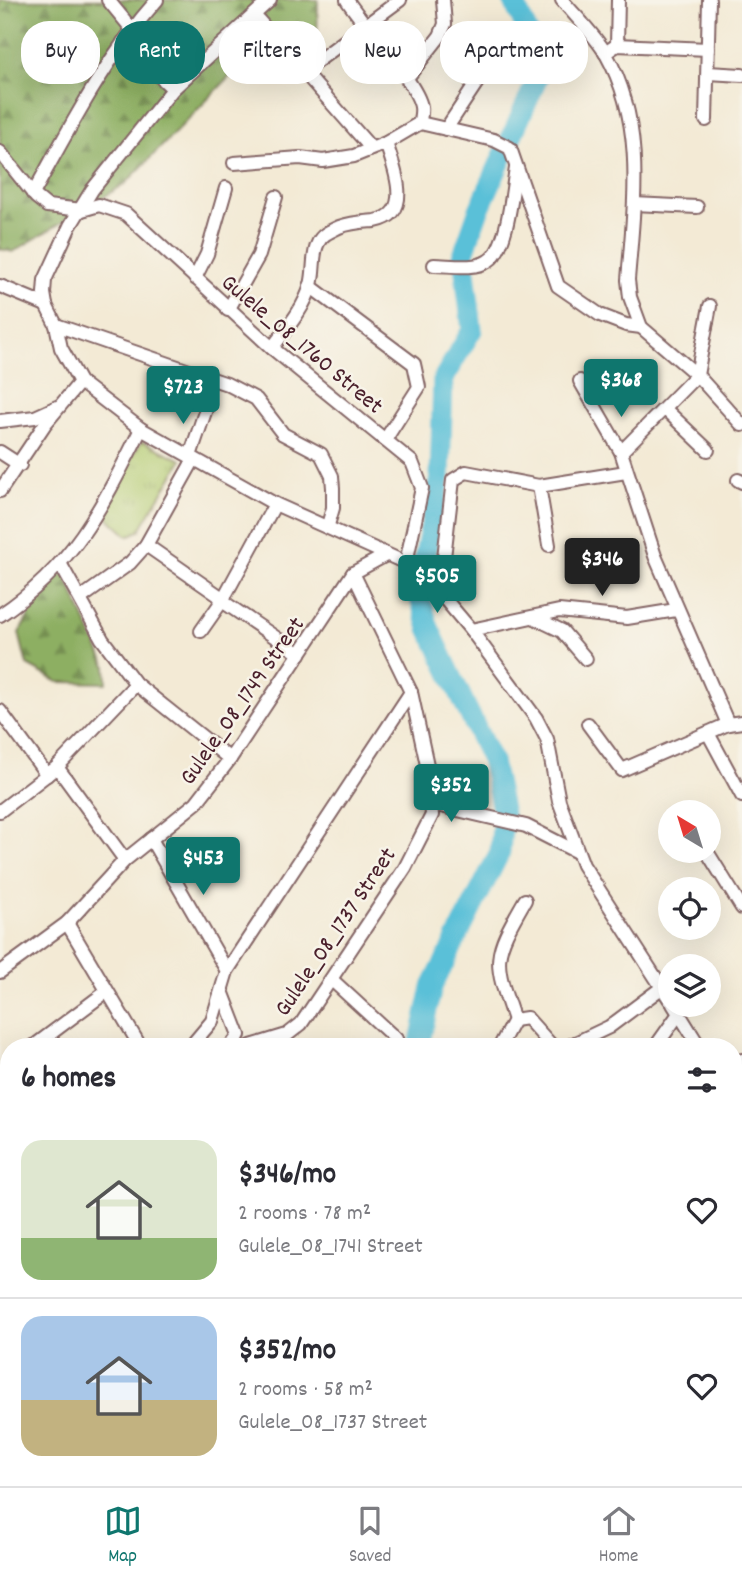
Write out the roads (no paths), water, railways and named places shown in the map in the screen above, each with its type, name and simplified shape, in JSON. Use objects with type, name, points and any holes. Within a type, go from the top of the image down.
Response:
[{"type":"street","points":[[108,0],[125,21]]},
{"type":"street","points":[[138,21],[157,0]]},
{"type":"street","points":[[270,0],[173,89],[92,190],[82,211],[70,226],[45,280],[46,306],[56,325],[61,348],[80,382],[141,429],[275,504],[328,525],[406,563],[428,579],[471,629],[526,701],[547,739],[559,801],[577,852],[606,901],[658,977]]},
{"type":"street","points":[[347,0],[360,21]]},
{"type":"street","points":[[372,21],[400,0]]},
{"type":"street","points":[[426,54],[440,36],[444,24],[443,0]]},
{"type":"street","points":[[562,0],[606,53],[631,119],[636,172],[628,280],[630,297],[641,327],[697,375],[742,425]]},
{"type":"street","points":[[617,45],[618,0]]},
{"type":"street","points":[[706,120],[709,0]]},
{"type":"street","points":[[254,15],[259,21]]},
{"type":"street","points":[[606,53],[617,45],[708,48]]},
{"type":"street","points":[[0,152],[33,194],[72,122],[114,56]]},
{"type":"street","points":[[708,73],[742,75]]},
{"type":"street","points":[[168,84],[173,89]]},
{"type":"street","points":[[315,84],[371,148]]},
{"type":"street","points":[[410,84],[421,106],[420,123]]},
{"type":"street","points":[[446,129],[476,84]]},
{"type":"street","points":[[233,163],[300,158],[323,161],[354,156],[386,144],[420,123],[494,140],[510,148],[517,161],[527,204],[558,286],[600,315],[626,325],[641,327]]},
{"type":"street","points":[[272,348],[298,314],[310,286],[317,244],[322,236],[349,223],[377,221],[394,209],[399,200],[398,178],[386,144]]},
{"type":"street","points":[[434,265],[475,265],[488,261],[497,253],[503,236],[517,161]]},
{"type":"street","points":[[195,278],[207,254],[226,188]]},
{"type":"street","name":"Gulele_08_1760 Street","points":[[33,194],[47,206],[82,211],[99,205],[126,214],[228,310],[412,462],[422,488],[406,563]]},
{"type":"street","points":[[228,310],[259,255],[276,197]]},
{"type":"street","points":[[634,204],[697,207]]},
{"type":"street","points":[[0,286],[46,306]]},
{"type":"street","points":[[310,286],[414,364],[419,387],[385,440]]},
{"type":"street","points":[[621,452],[697,375],[710,306]]},
{"type":"street","points":[[56,325],[227,384],[256,399],[283,434],[321,454],[332,476],[333,508],[328,525]]},
{"type":"street","points":[[0,491],[80,382]]},
{"type":"street","points":[[580,382],[621,452],[676,610],[728,724]]},
{"type":"street","points":[[0,421],[35,417],[61,405]]},
{"type":"street","points":[[82,598],[130,563],[146,545],[192,458],[207,406]]},
{"type":"street","points":[[665,409],[708,450]]},
{"type":"street","points":[[0,615],[61,565],[105,500],[141,429]]},
{"type":"street","points":[[0,452],[20,465]]},
{"type":"street","points":[[440,592],[453,480],[466,472],[540,486],[626,472]]},
{"type":"street","points":[[540,486],[549,545]]},
{"type":"street","points":[[201,631],[222,601],[275,504]]},
{"type":"street","points":[[146,545],[211,588],[222,601],[300,654]]},
{"type":"street","points":[[353,573],[386,555]]},
{"type":"street","points":[[61,565],[82,598],[102,639],[136,684],[230,759]]},
{"type":"street","name":"Gulele_08_1749 Street","points":[[0,972],[67,923],[125,860],[195,803],[230,759],[353,573]]},
{"type":"street","name":"Gulele_08_1737 Street","points":[[273,1038],[293,1031],[332,980],[405,868],[430,822],[432,804],[411,692],[353,573]]},
{"type":"street","points":[[471,629],[559,611],[626,618],[676,610]]},
{"type":"street","points":[[535,618],[562,631],[586,659]]},
{"type":"street","points":[[0,810],[52,771],[136,684]]},
{"type":"street","points":[[198,1038],[212,1021],[227,971],[411,692]]},
{"type":"street","points":[[0,711],[125,860]]},
{"type":"street","points":[[588,724],[622,770],[728,724],[742,722]]},
{"type":"street","points":[[708,733],[742,796]]},
{"type":"street","points":[[432,804],[476,812],[526,826],[577,852]]},
{"type":"street","points":[[151,839],[227,971]]},
{"type":"street","points":[[714,863],[742,908]]},
{"type":"street","points":[[504,1038],[514,1020],[497,968],[501,944],[525,900]]},
{"type":"street","points":[[67,923],[135,1038]]},
{"type":"street","points":[[332,980],[395,1038]]},
{"type":"street","points":[[586,1038],[609,1027],[658,990]]},
{"type":"street","points":[[222,991],[239,1035],[237,1038]]},
{"type":"street","points":[[45,1038],[106,992]]},
{"type":"street","points":[[660,1038],[671,1017]]},
{"type":"street","points":[[680,1017],[694,1038]]},
{"type":"street","points":[[514,1020],[527,1018],[545,1038]]},
{"type":"waterway","points":[[421,1038],[432,987],[500,852],[503,814],[492,762],[429,628],[418,592],[440,477],[443,379],[472,330],[463,255],[478,212],[543,66],[513,0]]}]
